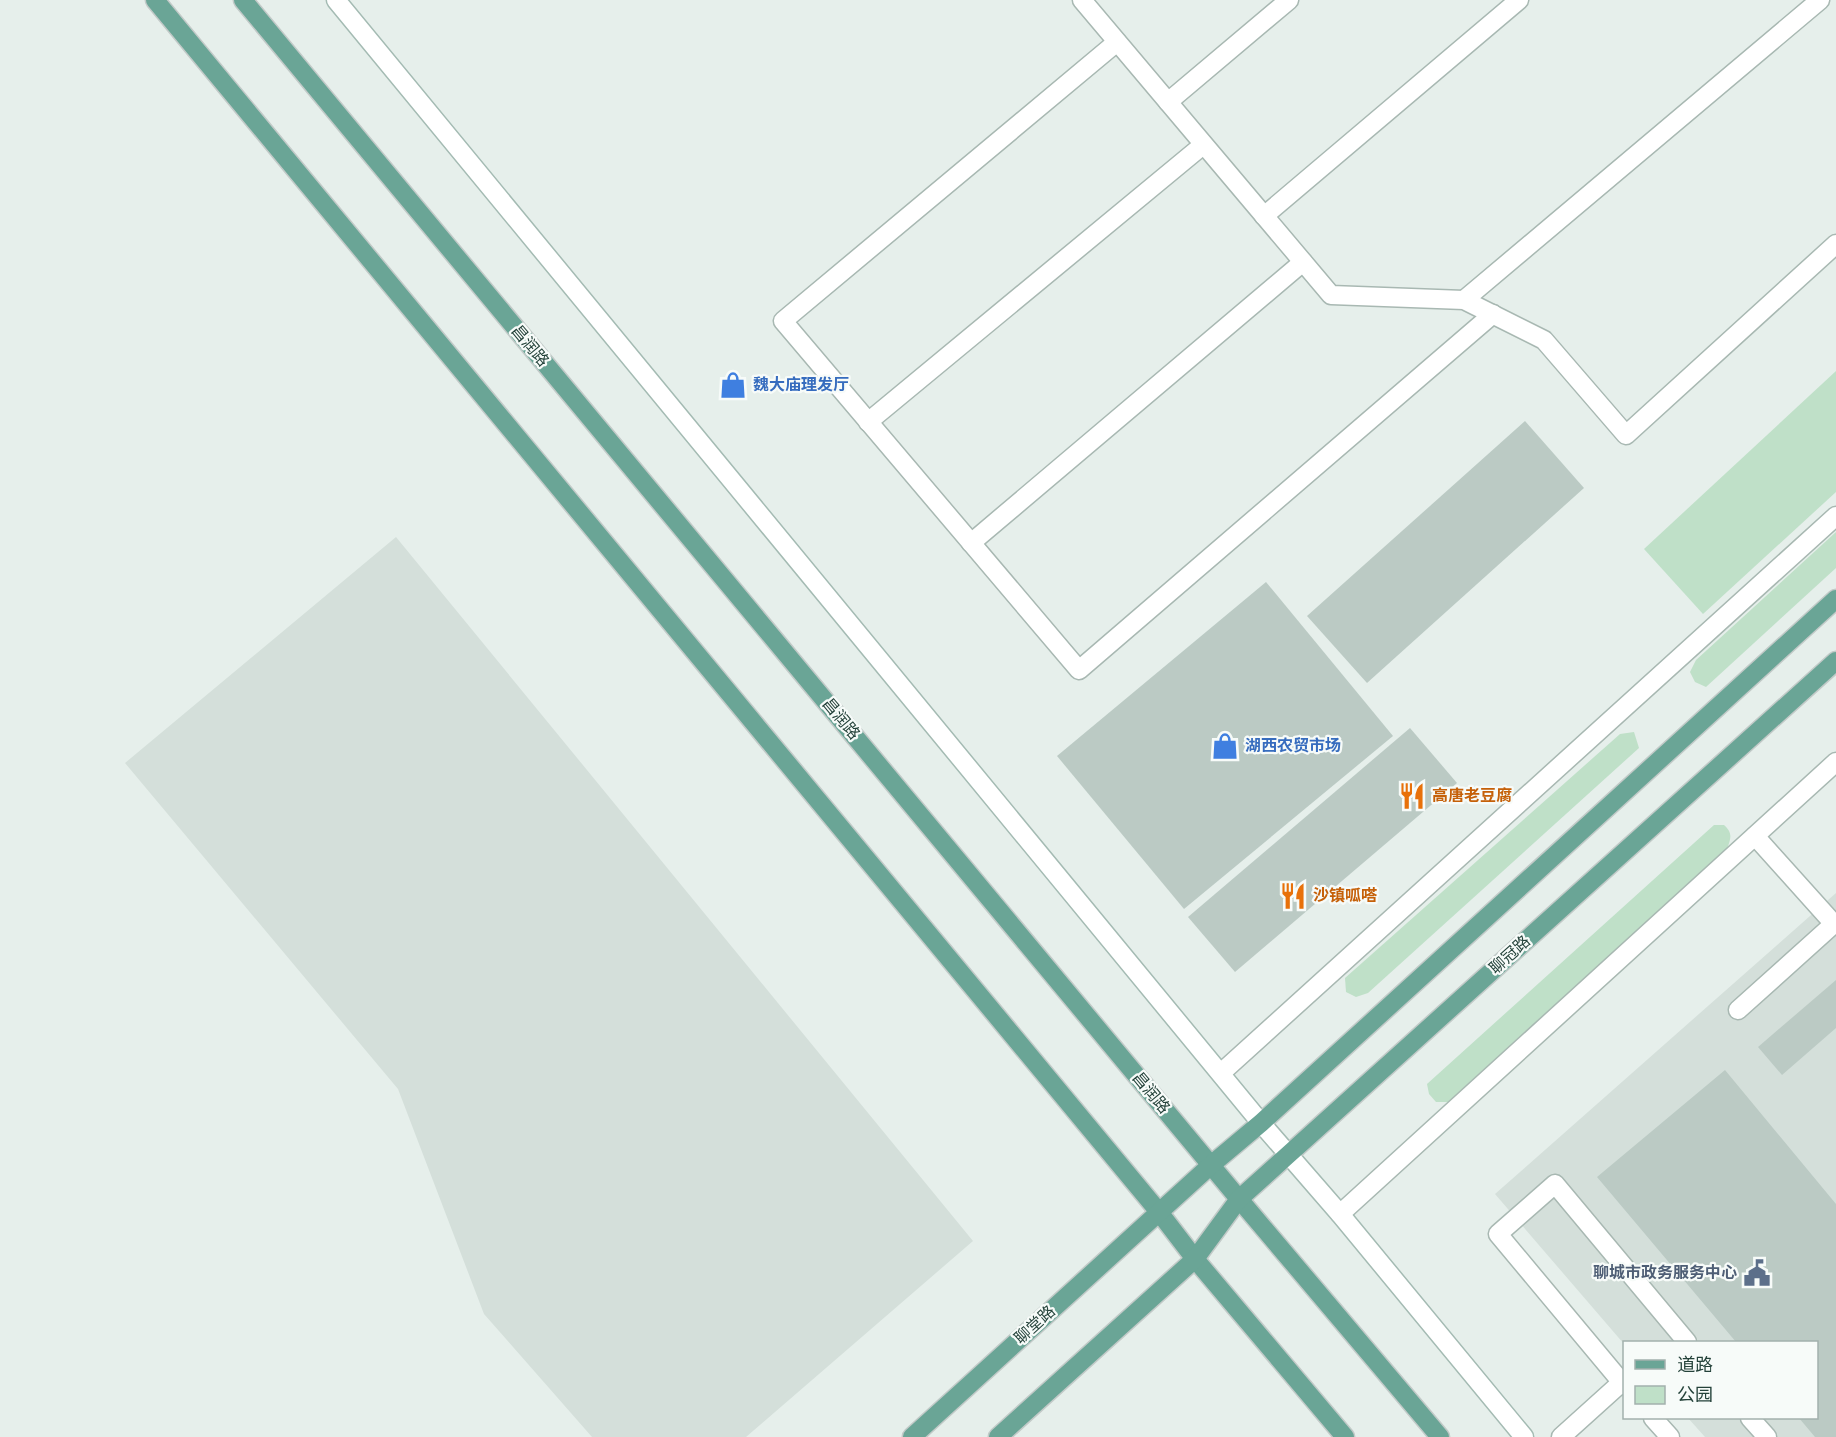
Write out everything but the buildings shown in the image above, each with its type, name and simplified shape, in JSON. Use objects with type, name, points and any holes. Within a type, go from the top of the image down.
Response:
[{"type":"main road","points":[[155,0],[1159,1212],[1195,1259],[1345,1437]]},
{"type":"main road","name":"昌润路","points":[[243,0],[1239,1199],[1440,1437]]},
{"type":"main road","name":"聊堂路","points":[[912,1437],[1211,1165],[1261,1123],[1836,599]]},
{"type":"main road","name":"聊冠路","points":[[998,1437],[1195,1259],[1239,1199],[1836,661]]},
{"type":"street","points":[[336,0],[1261,1123],[1340,1214],[1524,1437]]},
{"type":"street","points":[[1082,0],[1330,295],[1464,300],[1544,340],[1626,435],[1836,244]]},
{"type":"street","points":[[1168,102],[1289,0]]},
{"type":"street","points":[[1264,216],[1519,0]]},
{"type":"street","points":[[1464,300],[1820,0]]},
{"type":"street","points":[[1117,42],[783,321],[1079,670],[1493,314]]},
{"type":"street","points":[[868,422],[1203,145]]},
{"type":"street","points":[[971,543],[1303,262]]},
{"type":"street","points":[[1221,1073],[1836,516]]},
{"type":"street","points":[[1340,1214],[1836,762]]},
{"type":"street","points":[[1738,1010],[1835,923],[1755,836]]},
{"type":"street","points":[[1561,1437],[1623,1383],[1498,1234],[1555,1184],[1686,1341]]},
{"type":"street","points":[[1654,1419],[1670,1437]]},
{"type":"street","points":[[1751,1419],[1767,1437]]},
{"type":"shaded area","points":[[396,537],[973,1241],[746,1437],[592,1437],[484,1314],[398,1089],[125,763]]},
{"type":"shaded area","points":[[1836,893],[1836,1437],[1705,1437],[1689,1419],[1818,1419],[1818,1341],[1623,1341],[1623,1343],[1495,1194]]},
{"type":"green space","points":[[1836,371],[1836,492],[1703,614],[1644,549]]},
{"type":"green space","points":[[1836,532],[1836,568],[1706,687],[1695,682],[1690,672],[1696,660]]},
{"type":"green space","points":[[1634,732],[1639,748],[1368,993],[1356,997],[1346,992],[1345,978],[1620,734]]},
{"type":"green space","points":[[1714,825],[1724,825],[1729,831],[1730,839],[1727,849],[1448,1102],[1436,1102],[1429,1094],[1427,1084]]},
{"type":"place","name":"魏大庙理发厅","points":[[733,385]]},
{"type":"place","name":"湖西农贸市场","points":[[1225,746]]},
{"type":"place","name":"高唐老豆腐","points":[[1412,796]]},
{"type":"place","name":"沙镇呱嗒","points":[[1293,896]]},
{"type":"place","name":"聊城市政务服务中心","points":[[1757,1273]]}]
